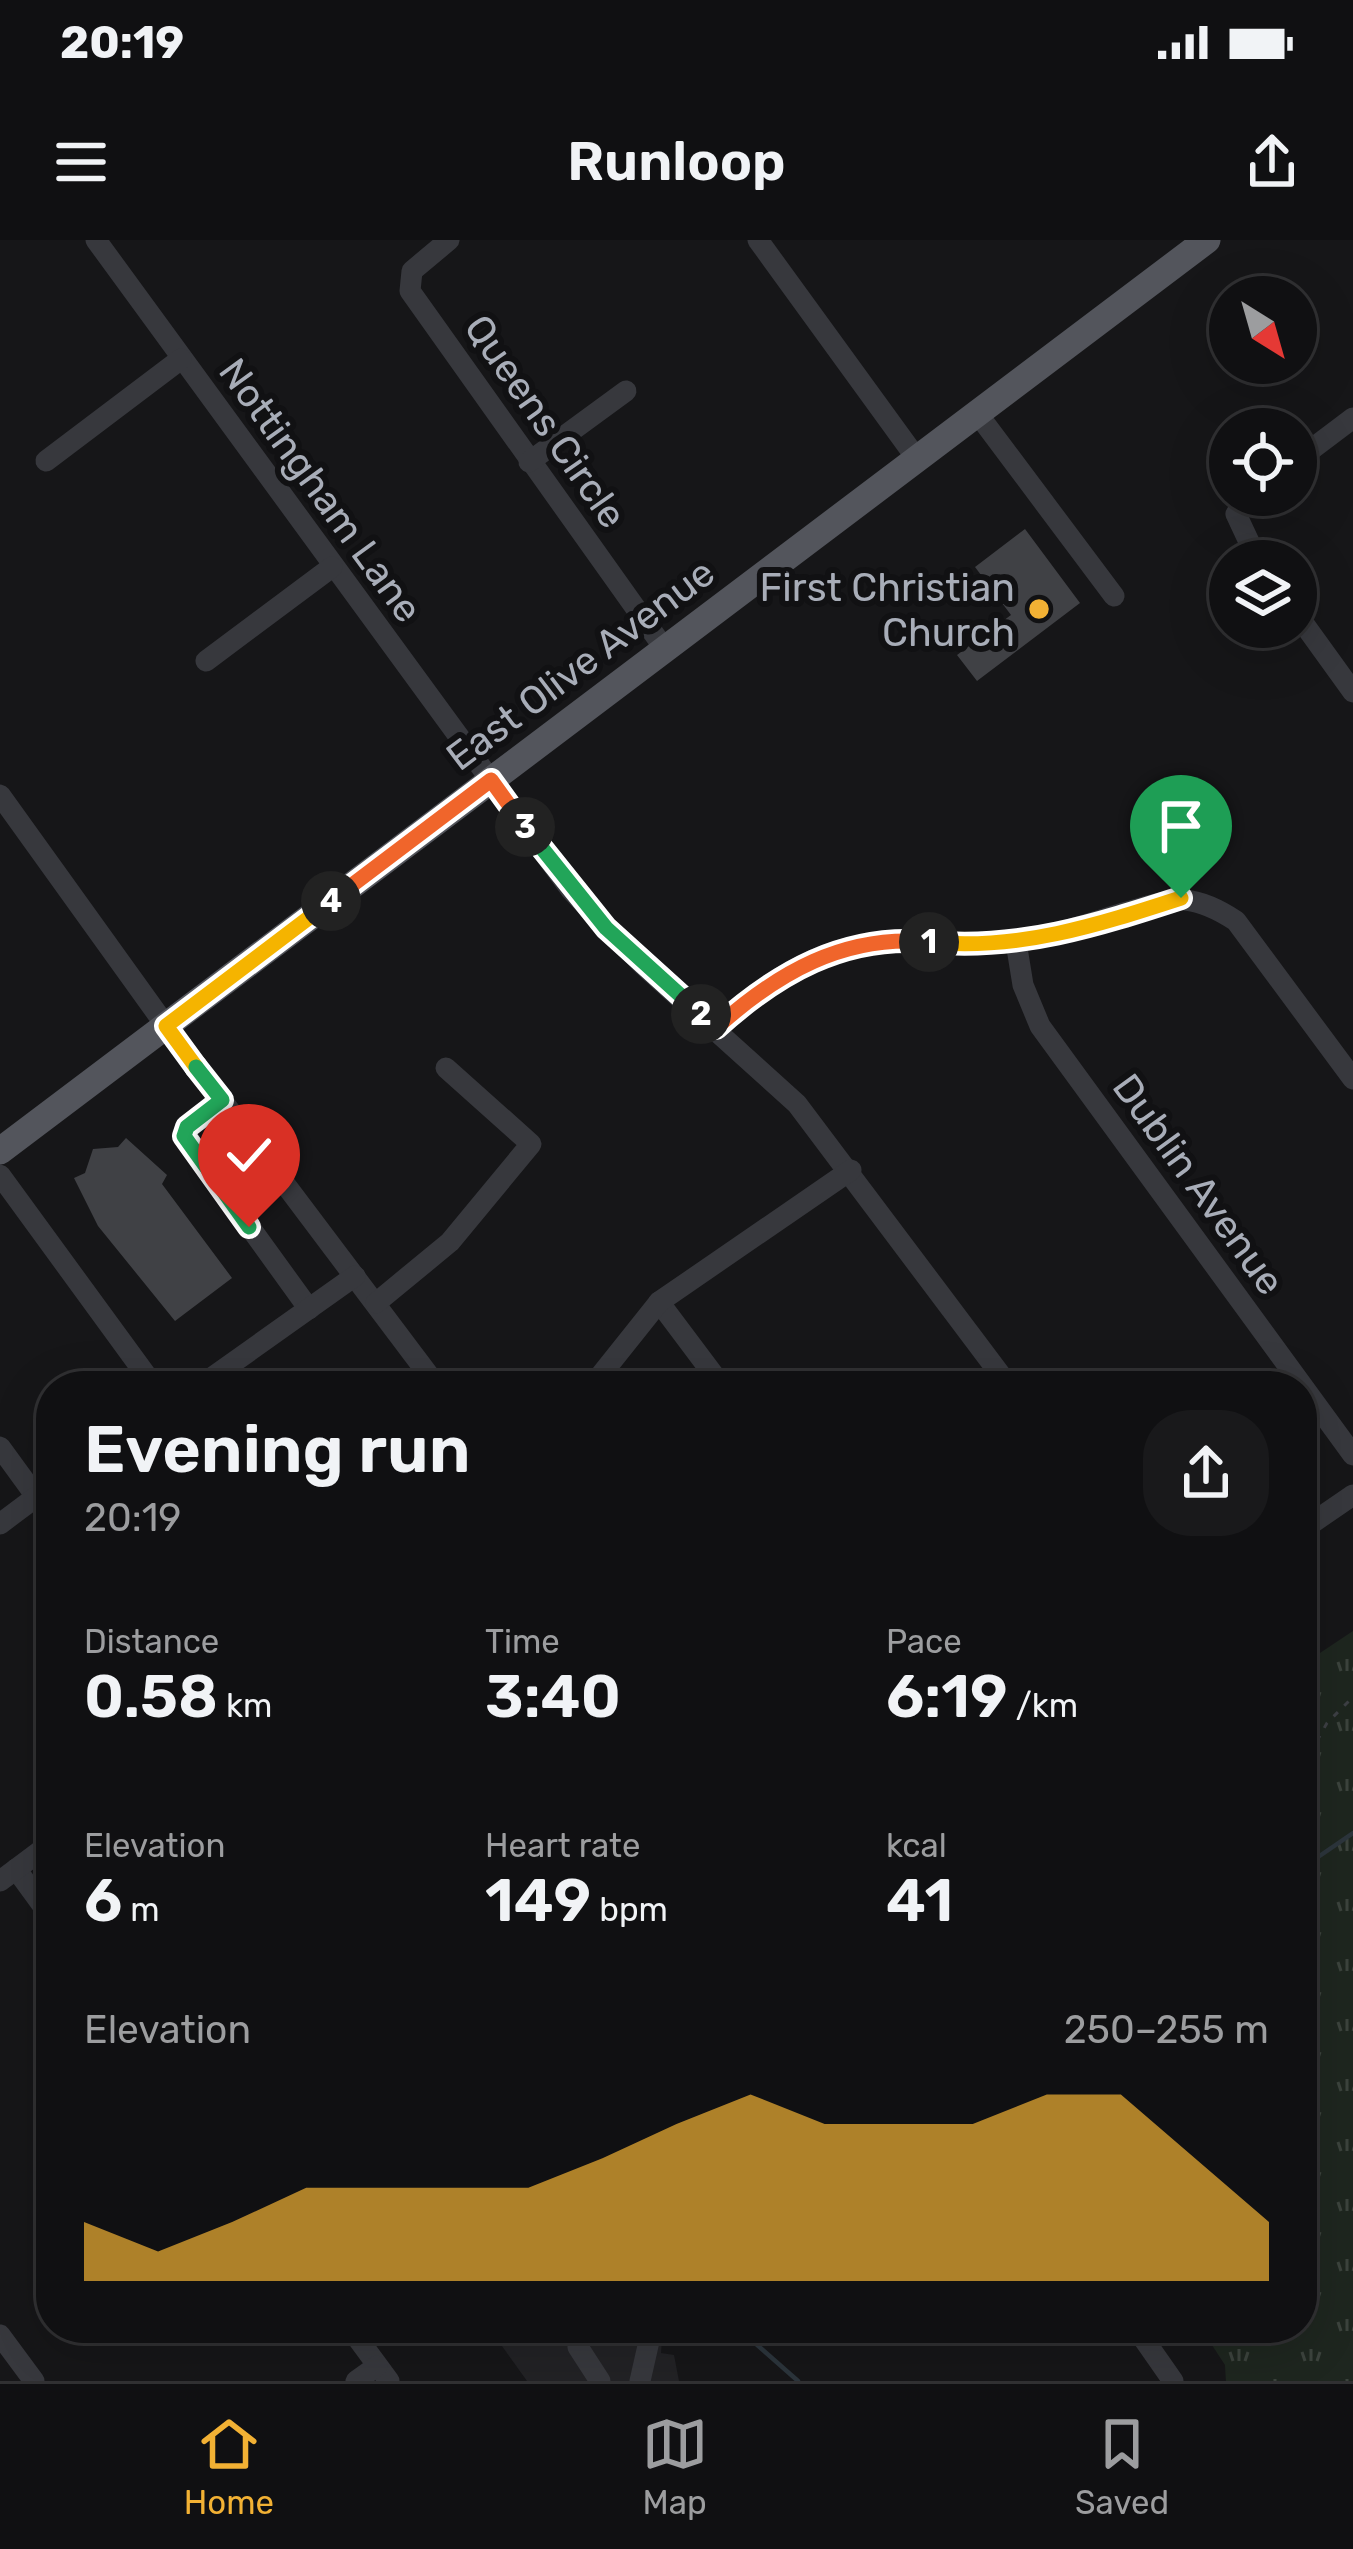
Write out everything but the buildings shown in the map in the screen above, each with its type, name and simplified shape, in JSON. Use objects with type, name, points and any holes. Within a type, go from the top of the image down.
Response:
[{"type":"main road","name":"East Olive Avenue","points":[[0,1151],[1208,240]]},
{"type":"street","name":"Nottingham Lane","points":[[96,240],[332,567],[606,928],[797,1104],[998,1371]]},
{"type":"street","name":"Queens Circle","points":[[449,240],[412,271],[410,291],[664,648]]},
{"type":"street","points":[[758,240],[917,459]]},
{"type":"street","points":[[46,461],[181,359]]},
{"type":"street","points":[[529,462],[626,391]]},
{"type":"street","points":[[977,413],[1114,596]]},
{"type":"street","points":[[1317,445],[1353,418]]},
{"type":"street","points":[[206,662],[332,567]]},
{"type":"street","points":[[1317,642],[1353,692]]},
{"type":"street","points":[[0,795],[166,1026],[426,1371]]},
{"type":"street","points":[[716,1028],[755,992],[837,951],[876,941],[1016,942],[1080,931],[1181,898],[1217,908],[1236,921],[1353,1079]]},
{"type":"street","name":"Dublin Avenue","points":[[1016,942],[1023,985],[1040,1026],[1292,1371]]},
{"type":"street","points":[[376,1303],[449,1242],[531,1144],[446,1068]]},
{"type":"street","points":[[222,1100],[187,1127],[184,1136],[309,1309]]},
{"type":"street","points":[[604,1371],[659,1302],[851,1170]]},
{"type":"street","points":[[0,1175],[143,1371]]},
{"type":"street","points":[[221,1371],[355,1276]]},
{"type":"street","points":[[659,1302],[711,1371]]},
{"type":"street","name":"Dublin Avenue","points":[[1317,1406],[1353,1455]]},
{"type":"street","points":[[0,1447],[36,1497],[0,1524]]},
{"type":"street","points":[[1317,1520],[1353,1495]]},
{"type":"street","points":[[36,1854],[8,1875],[36,1902]]},
{"type":"street","points":[[0,2335],[34,2381]]},
{"type":"street","points":[[356,2381],[383,2373],[361,2343]]},
{"type":"street","points":[[580,2343],[600,2381]]},
{"type":"street","points":[[640,2381],[649,2343]]},
{"type":"street","points":[[1145,2343],[1166,2378]]},
{"type":"path","points":[[1317,1741],[1353,1697]]},
{"type":"shaded area","points":[[500,2343],[662,2343],[661,2353],[674,2355],[679,2381],[527,2381]]},
{"type":"green space","points":[[1353,1631],[1353,2381],[1226,2381],[1225,2365],[1211,2343],[1317,2343],[1317,1655]]},
{"type":"waterway","points":[[1317,1858],[1353,1833]]},
{"type":"waterway","points":[[755,2343],[798,2381]]},
{"type":"place","name":"First Christian Church","points":[[1039,609]]},
{"type":"route","points":[[249,1227],[184,1136],[187,1127],[222,1100],[166,1026],[491,780],[606,928],[716,1028],[755,992],[837,951],[876,941],[1016,942],[1080,931],[1181,898]]}]
